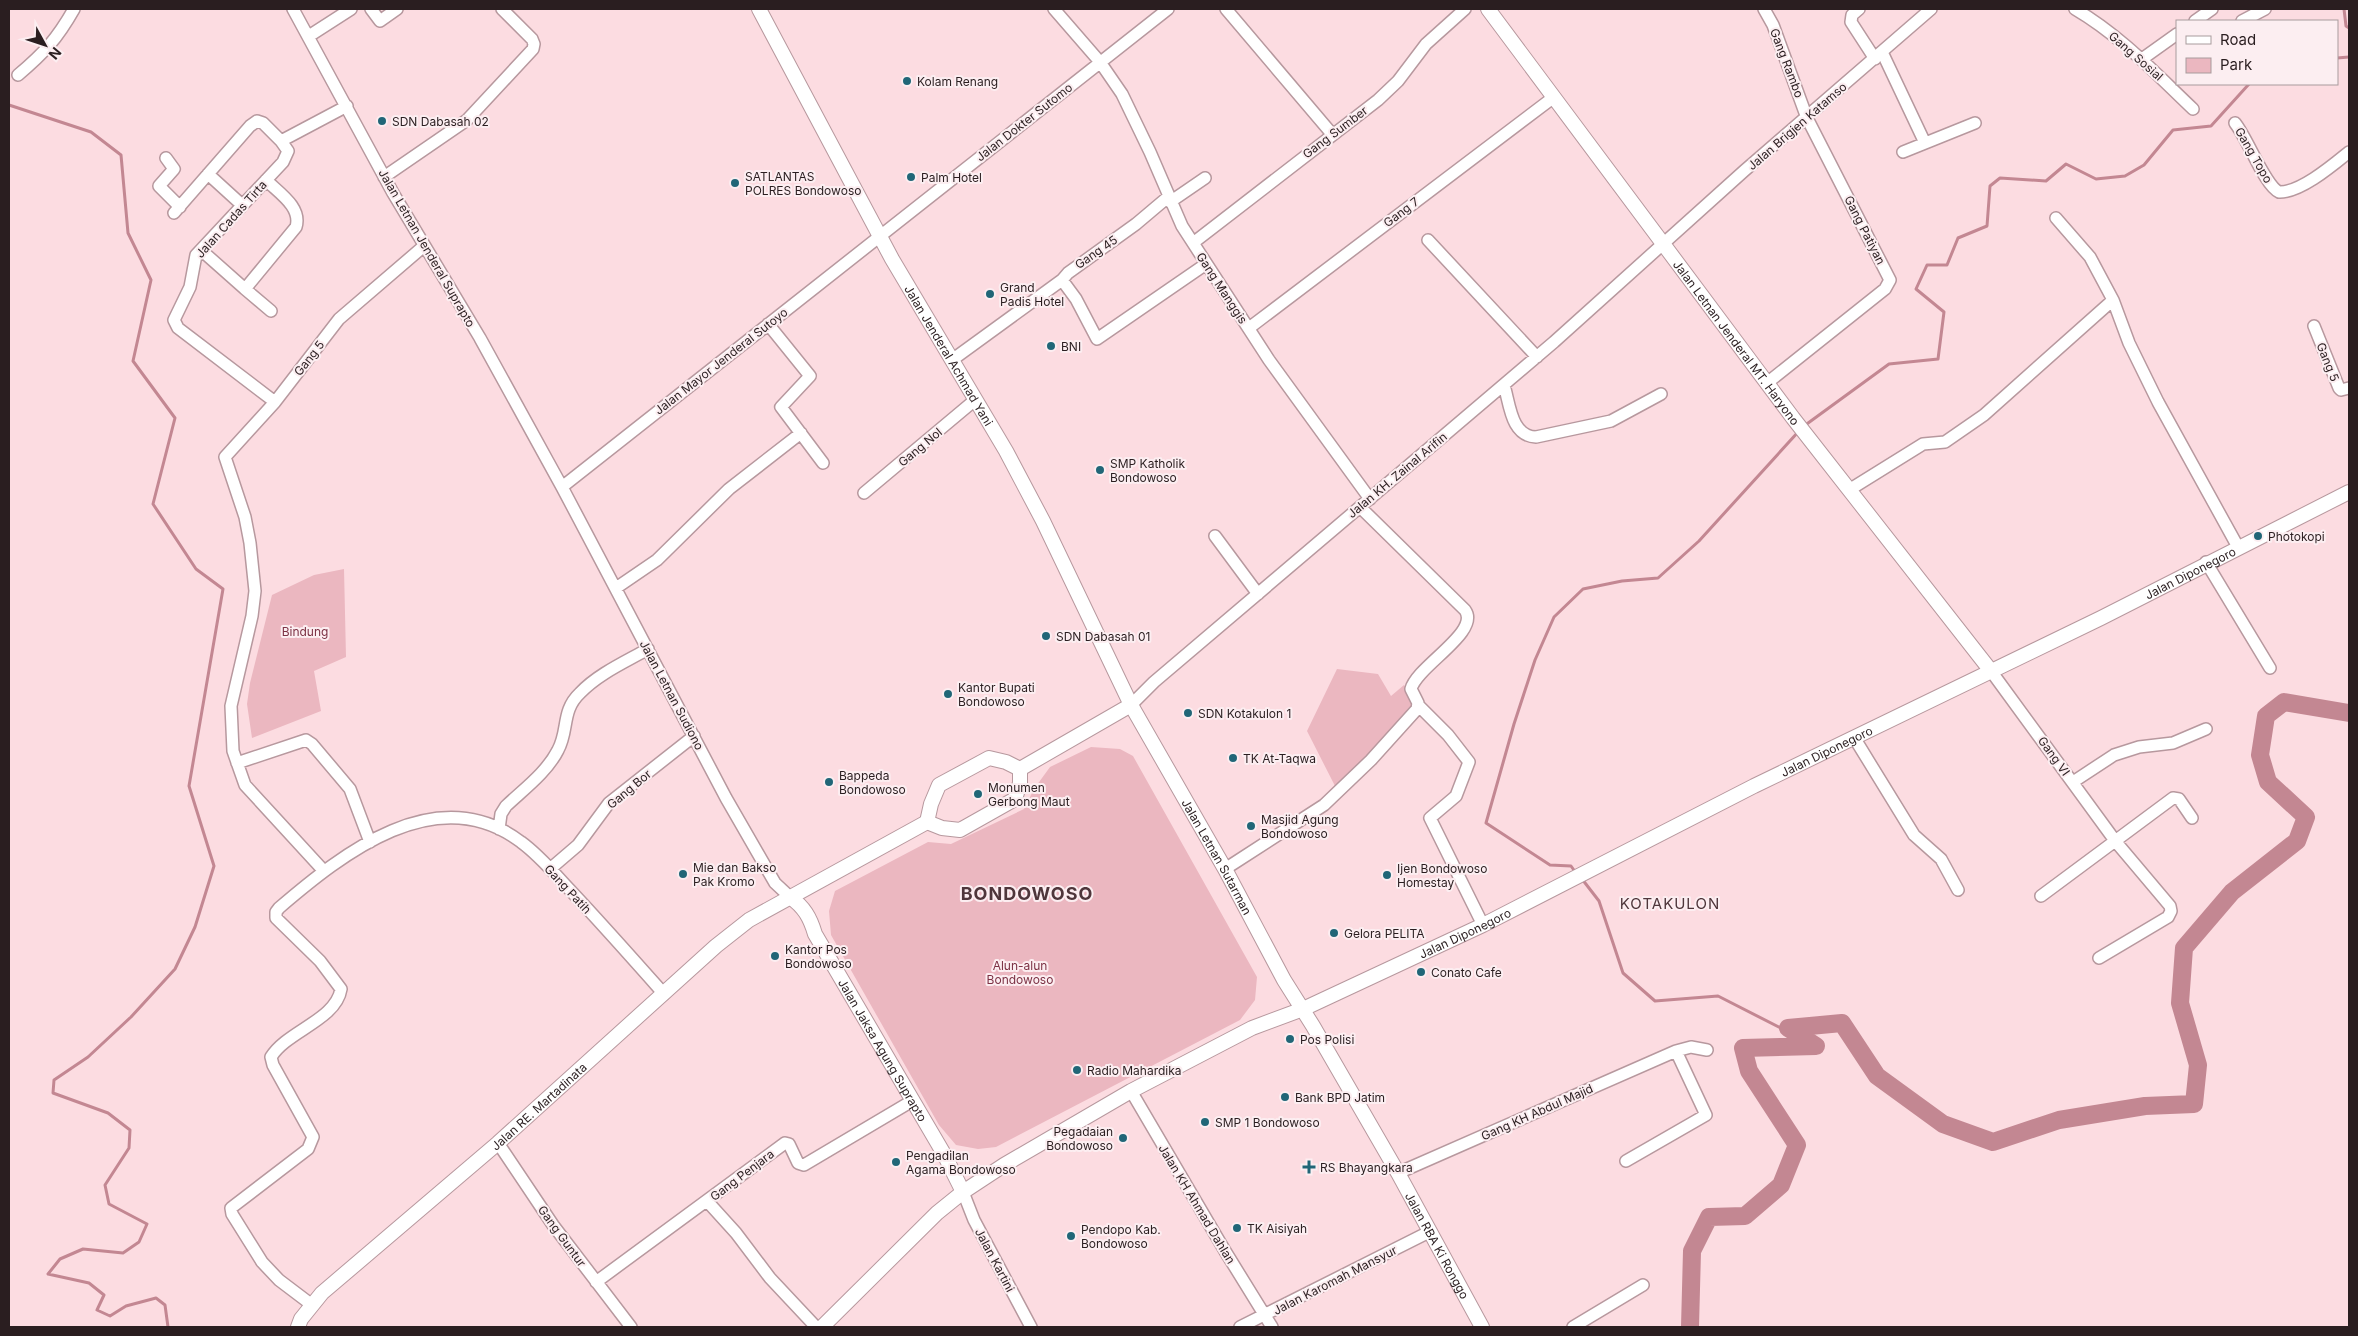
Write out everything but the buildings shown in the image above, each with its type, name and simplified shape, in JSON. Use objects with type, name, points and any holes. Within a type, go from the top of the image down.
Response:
[{"type":"main road","name":"Jalan Jenderal Achmad Yani","points":[[759,9],[880,236],[1006,451],[1043,521],[1131,705]]},
{"type":"main road","name":"Jalan Letnan Jenderal MT. Haryono","points":[[1488,9],[1793,418],[1991,671]]},
{"type":"main road","name":"Jalan Diponegoro","points":[[822,1327],[937,1213],[963,1192],[1004,1165],[1131,1091],[1252,1028],[1303,1009],[1483,925],[1754,786],[2100,618],[2206,562],[2349,492]]},
{"type":"main road","points":[[1020,769],[1131,705]]},
{"type":"main road","name":"Jalan Letnan Sutarman","points":[[1131,705],[1225,869],[1280,974],[1303,1009]]},
{"type":"main road","points":[[989,758],[1006,762],[1020,769],[1020,783],[1015,799],[984,817],[960,830],[942,828],[927,822],[931,804],[939,785],[989,758]]},
{"type":"main road","name":"Jalan RE. Martadinata","points":[[298,1327],[301,1319],[322,1293],[498,1143],[716,946],[749,920],[927,822]]},
{"type":"main road","name":"Jalan Jaksa Agung Suprapto","points":[[790,897],[802,906],[808,915],[815,934],[944,1154],[963,1192]]},
{"type":"main road","name":"Jalan RBA Ki Ronggo","points":[[1303,1009],[1398,1173],[1482,1327]]},
{"type":"street","points":[[18,75],[48,50],[74,9]]},
{"type":"street","name":"Jalan Letnan Jenderal Suprapto","points":[[293,9],[384,177],[480,338],[562,487]]},
{"type":"street","points":[[309,36],[351,9]]},
{"type":"street","points":[[370,9],[380,21],[397,9]]},
{"type":"street","points":[[384,177],[467,120],[533,49],[532,39],[502,9]]},
{"type":"street","name":"Gang Manggis","points":[[1054,9],[1100,62],[1122,94],[1150,152],[1169,199],[1193,243],[1317,428],[1370,498]]},
{"type":"street","name":"Jalan Dokter Sutomo","points":[[880,236],[1168,9]]},
{"type":"street","points":[[1226,9],[1332,134]]},
{"type":"street","name":"Gang Sumber","points":[[1193,243],[1385,94],[1398,81],[1426,44],[1465,9]]},
{"type":"street","name":"Gang Rambo","points":[[1764,9],[1773,25],[1807,118]]},
{"type":"street","points":[[1860,9],[1852,15],[1851,22],[1879,56],[1925,142]]},
{"type":"street","name":"Jalan Brigjen Katamso","points":[[1663,244],[1931,9]]},
{"type":"street","name":"Gang Sosial","points":[[2075,9],[2094,20],[2174,82]]},
{"type":"street","points":[[2196,20],[2212,9]]},
{"type":"street","points":[[2244,20],[2265,9]]},
{"type":"street","points":[[2142,59],[2176,35]]},
{"type":"street","name":"Gang Sosial","points":[[2176,85],[2193,109]]},
{"type":"street","name":"Gang 7","points":[[1249,328],[1554,97]]},
{"type":"street","points":[[166,158],[174,169],[159,186],[177,210],[250,126],[257,121],[263,123],[281,141],[347,106]]},
{"type":"street","name":"Gang Patiyan","points":[[1767,383],[1885,289],[1890,280],[1807,118]]},
{"type":"street","points":[[1904,152],[1975,123]]},
{"type":"street","name":"Gang Topo","points":[[2235,123],[2244,134],[2270,185],[2280,192],[2288,191],[2305,183],[2349,152]]},
{"type":"street","name":"Jalan Cadas Tirta","points":[[274,402],[175,325],[174,320],[190,287],[196,256],[288,156],[288,151],[281,141]]},
{"type":"street","points":[[208,174],[242,205]]},
{"type":"street","name":"Gang 45","points":[[952,360],[1169,199],[1206,178]]},
{"type":"street","points":[[245,289],[296,227],[298,218],[297,211],[292,205],[266,180]]},
{"type":"street","points":[[2056,218],[2090,257],[2113,300],[2129,343],[2158,402],[2238,547]]},
{"type":"street","name":"Jalan Mayor Jenderal Sutoyo","points":[[562,487],[880,236]]},
{"type":"street","points":[[1428,240],[1537,357]]},
{"type":"street","name":"Jalan KH. Zainal Arifin","points":[[1131,705],[1154,682],[1537,357],[1663,244]]},
{"type":"street","name":"Gang 5","points":[[237,763],[233,751],[231,706],[252,616],[254,591],[250,543],[245,517],[225,457],[274,402],[339,319],[424,246]]},
{"type":"street","points":[[201,250],[271,311]]},
{"type":"street","points":[[1062,280],[1076,299],[1096,338],[1206,264]]},
{"type":"street","points":[[1849,490],[1923,444],[1944,442],[1984,415],[2113,300]]},
{"type":"street","points":[[768,324],[810,376],[781,407],[824,464]]},
{"type":"street","name":"Gang 5","points":[[2314,326],[2339,388],[2341,390],[2349,388]]},
{"type":"street","points":[[1504,385],[1517,428],[1527,437],[1536,437],[1611,421],[1662,394]]},
{"type":"street","name":"Gang Nol","points":[[864,493],[975,400]]},
{"type":"street","points":[[616,588],[673,546],[730,489],[801,433]]},
{"type":"street","name":"Jalan Letnan Sudiono","points":[[562,487],[764,866],[777,886],[790,897]]},
{"type":"street","points":[[1360,507],[1465,610],[1468,616],[1464,630],[1412,684],[1411,690],[1418,705],[1448,735],[1469,762],[1456,796],[1430,818],[1483,925]]},
{"type":"street","points":[[1215,536],[1258,594]]},
{"type":"street","points":[[2206,562],[2270,668]]},
{"type":"street","points":[[499,829],[500,814],[506,806],[546,768],[558,751],[566,714],[580,693],[600,677],[648,650]]},
{"type":"street","name":"Gang VI","points":[[1991,671],[2116,842],[2157,889],[2171,911],[2168,917],[2098,958]]},
{"type":"street","points":[[1225,869],[1324,805],[1371,760],[1417,709],[1418,705]]},
{"type":"street","points":[[2073,782],[2114,755],[2139,747],[2173,743],[2206,729]]},
{"type":"street","name":"Gang Bor","points":[[550,869],[578,845],[608,803],[694,736]]},
{"type":"street","points":[[1855,738],[1914,835],[1942,859],[1958,890]]},
{"type":"street","points":[[324,870],[245,785],[237,763],[306,740],[312,744],[350,789],[370,842]]},
{"type":"street","points":[[2041,896],[2173,798],[2179,799],[2192,818]]},
{"type":"street","name":"Gang Patih","points":[[312,1305],[279,1280],[262,1262],[232,1214],[231,1208],[308,1148],[313,1137],[273,1065],[271,1057],[275,1051],[291,1038],[331,1009],[340,995],[341,989],[320,961],[276,918],[276,912],[324,870],[391,830],[415,822],[451,817],[478,822],[499,829],[520,841],[550,869],[664,994]]},
{"type":"street","name":"Gang KH Abdul Majid","points":[[1398,1173],[1676,1051],[1690,1047],[1706,1050]]},
{"type":"street","points":[[1626,1161],[1706,1116],[1676,1051]]},
{"type":"street","name":"Jalan KH Ahmad Dahlan","points":[[1131,1091],[1272,1327]]},
{"type":"street","name":"Gang Penjara","points":[[596,1282],[785,1143],[789,1144],[798,1164],[804,1165],[912,1102]]},
{"type":"street","name":"Gang Guntur","points":[[498,1143],[553,1225],[630,1327]]},
{"type":"street","name":"Jalan Kartini","points":[[963,1192],[974,1220],[1031,1327]]},
{"type":"street","points":[[707,1202],[736,1233],[770,1278],[816,1327]]},
{"type":"street","name":"Jalan Karomah Mansyur","points":[[1240,1327],[1429,1232]]},
{"type":"street","points":[[1573,1327],[1643,1285]]},
{"type":"green space","name":"Bindung","points":[[344,569],[346,657],[314,671],[321,711],[252,738],[247,704],[250,683],[272,595],[314,575]]},
{"type":"green space","points":[[1337,669],[1378,674],[1391,696],[1404,685],[1415,702],[1381,749],[1335,786],[1307,731]]},
{"type":"green space","name":"Alun-alun Bondowoso","points":[[1091,747],[1120,749],[1133,756],[1257,977],[1255,1000],[1240,1020],[996,1147],[978,1149],[956,1145],[939,1125],[831,935],[829,911],[835,891],[928,842],[951,844],[1024,809],[1034,789],[1050,767]]},
{"type":"waterway","points":[[2344,9],[2346,26],[2349,28]]},
{"type":"waterway","points":[[2338,58],[2349,57]]},
{"type":"waterway","points":[[1804,426],[1889,364],[1938,359],[1944,312],[1916,289],[1927,265],[1947,265],[1958,238],[1987,226],[1990,186],[2000,178],[2046,181],[2066,164],[2096,179],[2125,176],[2144,165],[2173,130],[2211,126],[2248,85]]},
{"type":"waterway","points":[[9,105],[91,132],[121,155],[128,233],[151,280],[133,361],[175,418],[153,504],[196,569],[223,589],[189,786],[214,866],[195,927],[175,969],[131,1017],[88,1057],[54,1080],[53,1093],[108,1113],[130,1130],[129,1148],[105,1185],[109,1204],[147,1224],[139,1242],[123,1253],[83,1249],[60,1259],[48,1274],[89,1283],[104,1295],[97,1310],[110,1316],[126,1306],[156,1298],[165,1305],[168,1327]]},
{"type":"waterway","points":[[1576,873],[1571,866],[1550,865],[1486,823],[1514,724],[1535,660],[1554,617],[1583,589],[1622,581],[1658,578],[1699,541],[1799,431]]},
{"type":"waterway","points":[[1690,1327],[1692,1251],[1709,1217],[1745,1216],[1781,1185],[1797,1145],[1749,1071],[1743,1048],[1816,1046],[1788,1028],[1842,1023],[1877,1076],[1943,1124],[1993,1142],[2059,1120],[2145,1106],[2194,1104],[2198,1065],[2180,1003],[2184,948],[2232,892],[2297,841],[2306,817],[2268,782],[2260,755],[2266,716],[2284,702],[2349,713]]},
{"type":"waterway","points":[[1582,879],[1599,901],[1623,973],[1655,1001],[1718,996],[1816,1046]]},
{"type":"place","name":"Kolam Renang","points":[[907,81]]},
{"type":"place","name":"SDN Dabasah 02","points":[[382,121]]},
{"type":"place","name":"Palm Hotel","points":[[911,177]]},
{"type":"place","name":"SATLANTAS POLRES Bondowoso","points":[[735,183]]},
{"type":"place","name":"Grand Padis Hotel","points":[[990,294]]},
{"type":"place","name":"BNI","points":[[1051,346]]},
{"type":"place","name":"SMP Katholik Bondowoso","points":[[1100,470]]},
{"type":"place","name":"Photokopi","points":[[2258,536]]},
{"type":"place","name":"SDN Dabasah 01","points":[[1046,636]]},
{"type":"place","name":"Kantor Bupati Bondowoso","points":[[948,694]]},
{"type":"place","name":"SDN Kotakulon 1","points":[[1188,713]]},
{"type":"place","name":"TK At-Taqwa","points":[[1233,758]]},
{"type":"place","name":"Bappeda Bondowoso","points":[[829,782]]},
{"type":"place","name":"Monumen Gerbong Maut","points":[[978,794]]},
{"type":"place","name":"Masjid Agung Bondowoso","points":[[1251,826]]},
{"type":"place","name":"Mie dan Bakso Pak Kromo","points":[[683,874]]},
{"type":"place","name":"Ijen Bondowoso Homestay","points":[[1387,875]]},
{"type":"place","name":"Gelora PELITA","points":[[1334,933]]},
{"type":"place","name":"Kantor Pos Bondowoso","points":[[775,956]]},
{"type":"place","name":"Conato Cafe","points":[[1421,972]]},
{"type":"place","name":"Pos Polisi","points":[[1290,1039]]},
{"type":"place","name":"Radio Mahardika","points":[[1077,1070]]},
{"type":"place","name":"Bank BPD Jatim","points":[[1285,1097]]},
{"type":"place","name":"SMP 1 Bondowoso","points":[[1205,1122]]},
{"type":"place","name":"Pegadaian Bondowoso","points":[[1123,1138]]},
{"type":"place","name":"Pengadilan Agama Bondowoso","points":[[896,1162]]},
{"type":"place","name":"RS Bhayangkara","points":[[1309,1167]]},
{"type":"place","name":"TK Aisiyah","points":[[1237,1228]]},
{"type":"place","name":"Pendopo Kab. Bondowoso","points":[[1071,1236]]},
{"type":"district","name":"BONDOWOSO","points":[[1027,893]]},
{"type":"district","name":"KOTAKULON","points":[[1670,903]]}]
